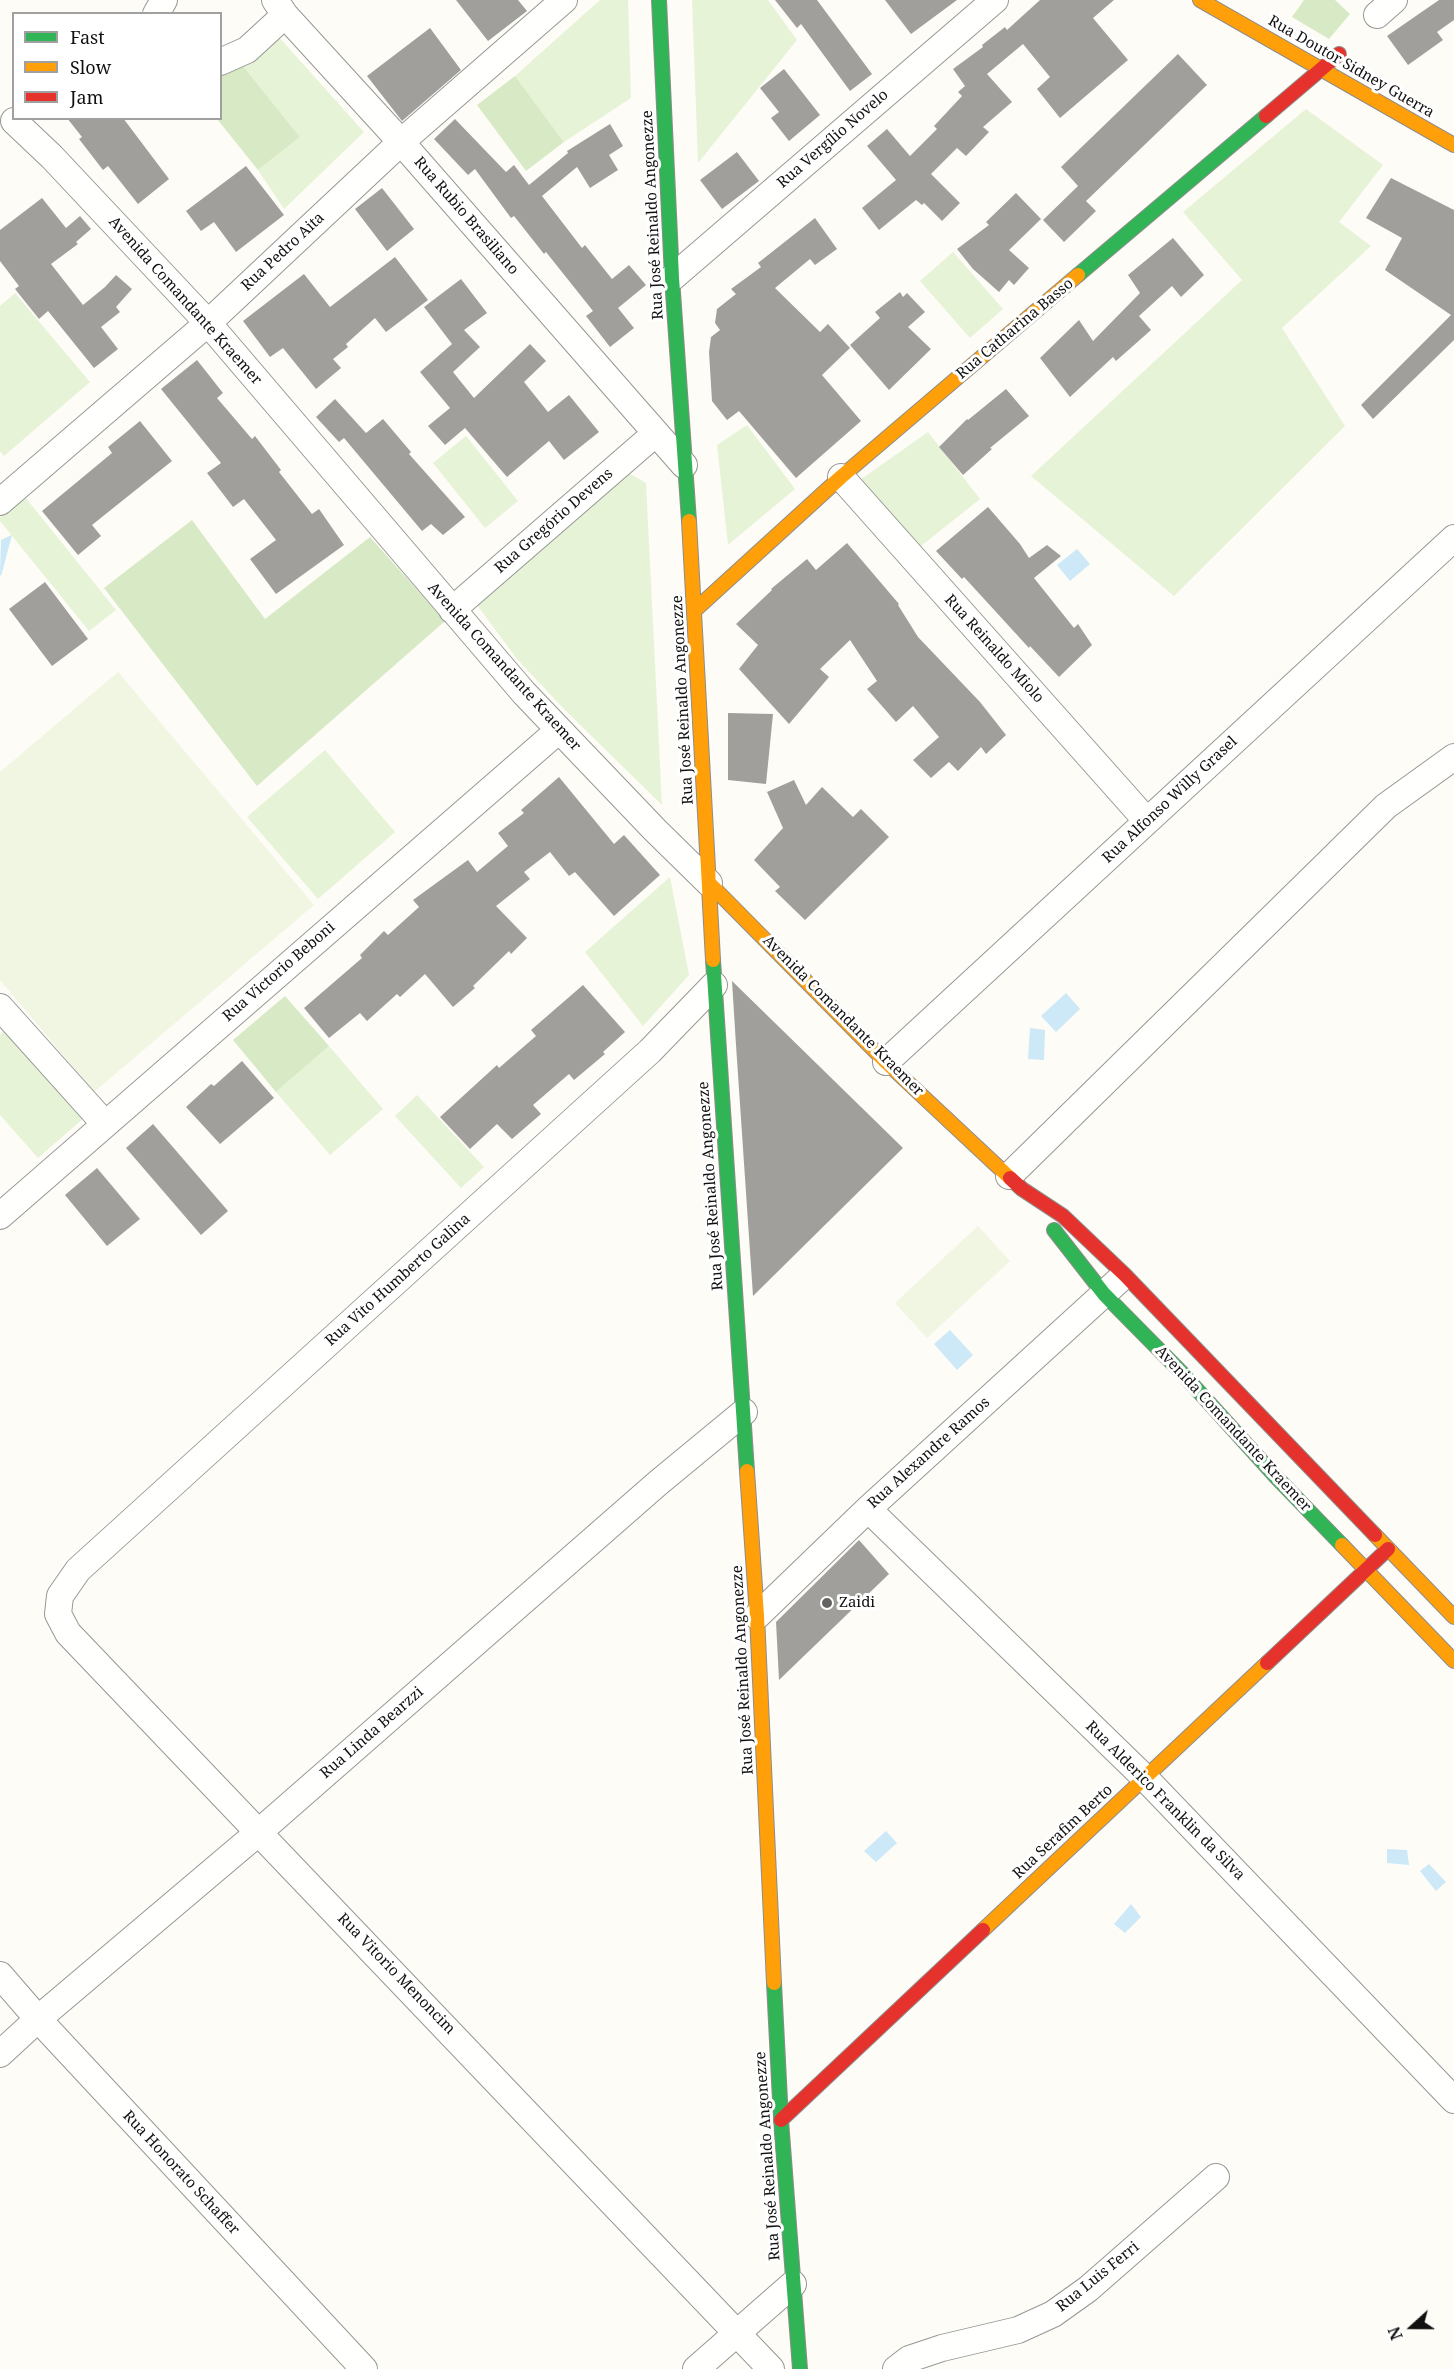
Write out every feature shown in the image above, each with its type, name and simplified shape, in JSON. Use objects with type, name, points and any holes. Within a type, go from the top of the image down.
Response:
[{"type":"main road","name":"Rua José Reinaldo Angonezze","points":[[659,0],[672,278],[695,610],[714,985],[758,1616],[781,2120],[800,2369]]},
{"type":"main road","name":"Rua Doutor Sidney Guerra","points":[[1200,0],[1454,145]]},
{"type":"main road","name":"Rua Catharina Basso","points":[[695,610],[841,477],[1339,54]]},
{"type":"main road","name":"Avenida Comandante Kraemer","points":[[710,883],[886,1062],[1015,1182],[1063,1216],[1125,1275],[1201,1355],[1367,1569],[1454,1661]]},
{"type":"main road","name":"Avenida Comandante Kraemer","points":[[1015,1182],[1104,1294],[1183,1374],[1287,1466],[1388,1549],[1454,1617]]},
{"type":"main road","points":[[1183,1374],[1201,1355]]},
{"type":"main road","name":"Rua Serafim Berto","points":[[781,2120],[1388,1549]]},
{"type":"street","name":"Rua Pedro Aita","points":[[0,502],[208,323],[401,142],[564,0]]},
{"type":"street","name":"Rua Vergílio Novelo","points":[[672,278],[995,0]]},
{"type":"street","name":"Rua Rubio Brasiliano","points":[[280,8],[401,142],[684,465]]},
{"type":"street","points":[[222,61],[247,50],[280,8]]},
{"type":"street","name":"Avenida Comandante Kraemer","points":[[14,121],[52,157],[208,323],[452,610],[559,730],[655,830],[710,883]]},
{"type":"street","name":"Rua Gregório Devens","points":[[452,610],[656,433]]},
{"type":"street","name":"Rua Reinaldo Miolo","points":[[841,477],[1147,821]]},
{"type":"street","name":"Rua Alfonso Willy Grasel","points":[[886,1062],[1454,538]]},
{"type":"street","name":"Rua Victorio Beboni","points":[[0,1216],[559,730]]},
{"type":"street","points":[[1015,1182],[1386,806],[1454,757]]},
{"type":"street","name":"Rua Vito Humberto Galina","points":[[78,1570],[650,1051],[714,985]]},
{"type":"street","points":[[0,1007],[105,1124]]},
{"type":"street","name":"Rua Alexandre Ramos","points":[[758,1616],[868,1509],[1125,1275]]},
{"type":"street","name":"Rua Linda Bearzzi","points":[[0,2054],[38,2019],[259,1832],[640,1498],[744,1412]]},
{"type":"street","name":"Rua Alderico Franklin da Silva","points":[[868,1509],[1145,1778],[1454,2100]]},
{"type":"street","name":"Rua Vitorio Menoncim","points":[[78,1570],[60,1596],[58,1614],[68,1633],[771,2369]]},
{"type":"street","name":"Rua Honorato Schaffer","points":[[0,1976],[364,2369]]},
{"type":"street","name":"Rua Luis Ferri","points":[[896,2369],[909,2359],[942,2348],[1018,2330],[1053,2314],[1088,2289],[1216,2177]]},
{"type":"street","points":[[696,2369],[794,2284]]},
{"type":"green space","points":[[600,0],[628,0],[631,98],[564,142],[515,76]]},
{"type":"green space","points":[[692,0],[768,0],[797,40],[698,163]]},
{"type":"green space","points":[[1304,0],[1335,0],[1350,14],[1329,39],[1292,17]]},
{"type":"green space","points":[[277,35],[364,132],[284,209],[258,170],[300,137],[239,61]]},
{"type":"green space","points":[[239,61],[300,137],[258,170],[218,120],[222,120],[222,75]]},
{"type":"green space","points":[[515,76],[564,142],[526,171],[477,105]]},
{"type":"green space","points":[[1306,109],[1383,165],[1339,222],[1371,246],[1282,328],[1345,426],[1174,596],[1031,476],[1242,280],[1183,212]]},
{"type":"green space","points":[[953,252],[1003,309],[970,338],[920,281]]},
{"type":"green space","points":[[15,293],[90,382],[4,456],[0,451],[0,306]]},
{"type":"green space","points":[[747,425],[795,489],[728,545],[717,445]]},
{"type":"green space","points":[[928,432],[980,499],[921,546],[860,480]]},
{"type":"green space","points":[[466,436],[518,501],[485,528],[433,463]]},
{"type":"green space","points":[[625,471],[646,483],[662,805],[564,709],[517,659],[477,605]]},
{"type":"green space","points":[[25,497],[116,610],[89,631],[0,521],[0,517]]},
{"type":"green space","points":[[192,520],[265,619],[370,537],[445,621],[257,786],[104,588]]},
{"type":"green space","points":[[118,672],[314,905],[94,1092],[0,980],[0,772]]},
{"type":"green space","points":[[325,750],[395,832],[318,899],[247,817]]},
{"type":"green space","points":[[670,877],[689,975],[643,1026],[585,952]]},
{"type":"green space","points":[[285,996],[329,1046],[276,1092],[233,1040]]},
{"type":"green space","points":[[6,1029],[84,1118],[38,1158],[0,1115],[0,1035]]},
{"type":"green space","points":[[329,1046],[383,1109],[330,1155],[276,1092]]},
{"type":"green space","points":[[417,1095],[484,1167],[461,1188],[395,1116]]},
{"type":"green space","points":[[978,1226],[1010,1261],[927,1338],[895,1303]]},
{"type":"water","points":[[12,535],[1,576],[1,540]]},
{"type":"water","points":[[1077,549],[1090,564],[1070,581],[1057,565]]},
{"type":"water","points":[[1066,993],[1080,1009],[1056,1032],[1041,1016]]},
{"type":"water","points":[[1030,1028],[1045,1030],[1044,1060],[1028,1059]]},
{"type":"water","points":[[950,1330],[973,1355],[957,1370],[934,1344]]},
{"type":"water","points":[[886,1831],[897,1843],[876,1862],[864,1851]]},
{"type":"water","points":[[1387,1849],[1407,1850],[1409,1865],[1387,1863]]},
{"type":"water","points":[[1429,1864],[1446,1882],[1436,1891],[1420,1871]]},
{"type":"water","points":[[1131,1904],[1141,1917],[1125,1933],[1114,1924]]},
{"type":"building","points":[[456,0],[518,0],[527,11],[488,41]]},
{"type":"building","points":[[775,0],[817,0],[872,74],[850,91],[801,24],[797,28]]},
{"type":"building","points":[[885,0],[957,0],[911,34]]},
{"type":"building","points":[[1040,0],[1114,0],[1093,18],[1128,60],[1060,118],[1037,89],[1050,77],[1023,44],[987,74],[1012,102],[983,127],[989,132],[966,156],[957,148],[931,174],[960,203],[942,221],[924,203],[922,205],[916,200],[879,230],[862,208],[896,180],[867,146],[887,129],[910,156],[937,129],[934,126],[962,96],[958,92],[965,86],[953,69],[1005,27],[1007,30]]},
{"type":"building","points":[[1439,0],[1454,0],[1454,20],[1437,32],[1443,40],[1408,65],[1387,36]]},
{"type":"building","points":[[430,28],[461,70],[402,121],[367,76]]},
{"type":"building","points":[[1178,54],[1207,85],[1086,201],[1096,211],[1064,242],[1043,220],[1078,186],[1061,167]]},
{"type":"building","points":[[784,69],[820,115],[789,141],[771,118],[779,112],[760,88]]},
{"type":"building","points":[[455,119],[506,172],[514,165],[529,185],[568,153],[567,151],[610,124],[623,146],[609,155],[618,170],[590,188],[577,167],[542,196],[582,248],[585,245],[612,279],[629,265],[646,285],[618,308],[634,328],[610,347],[586,316],[593,311],[546,252],[544,254],[514,216],[511,218],[475,169],[468,175],[434,139]]},
{"type":"building","points":[[69,120],[125,120],[169,179],[138,204],[108,166],[103,170],[79,139],[82,137]]},
{"type":"building","points":[[737,152],[759,181],[722,209],[700,180]]},
{"type":"building","points":[[246,166],[284,215],[236,252],[214,222],[201,231],[186,211]]},
{"type":"building","points":[[1391,178],[1454,210],[1454,340],[1373,419],[1361,405],[1451,315],[1385,270],[1402,238],[1366,218]]},
{"type":"building","points":[[382,188],[414,229],[387,251],[355,209]]},
{"type":"building","points":[[1016,193],[1041,219],[1009,250],[1029,268],[1014,285],[1009,280],[999,292],[973,269],[957,249],[989,225],[986,222]]},
{"type":"building","points":[[42,198],[66,228],[80,216],[91,229],[76,242],[78,244],[51,264],[83,305],[116,275],[132,289],[116,307],[120,312],[101,327],[118,349],[94,368],[48,311],[39,319],[15,289],[19,286],[0,261],[0,230]]},
{"type":"building","points":[[815,218],[837,249],[815,265],[810,259],[775,288],[820,332],[828,324],[850,348],[822,375],[861,421],[796,478],[739,411],[727,420],[712,401],[709,352],[711,337],[720,330],[715,323],[717,309],[736,294],[731,289],[761,267],[758,263]]},
{"type":"building","points":[[1173,238],[1204,275],[1181,297],[1172,286],[1139,316],[1151,330],[1116,361],[1113,357],[1070,397],[1040,358],[1079,320],[1093,341],[1140,293],[1128,275]]},
{"type":"building","points":[[395,257],[428,300],[386,332],[375,318],[346,344],[348,347],[333,359],[341,368],[316,389],[283,348],[270,357],[243,321],[304,274],[330,307]]},
{"type":"building","points":[[461,279],[487,313],[464,330],[480,347],[453,372],[474,398],[530,344],[546,361],[524,382],[548,412],[569,395],[599,432],[564,460],[549,441],[507,477],[465,428],[445,445],[428,426],[450,408],[420,372],[452,344],[424,307]]},
{"type":"building","points":[[900,292],[903,297],[907,293],[925,312],[908,327],[931,349],[889,390],[850,345],[880,318],[875,312]]},
{"type":"building","points":[[197,360],[223,393],[217,398],[252,439],[255,436],[281,470],[279,472],[312,514],[319,509],[344,545],[276,594],[250,559],[276,540],[244,499],[233,507],[207,473],[221,463],[161,389]]},
{"type":"building","points":[[1006,389],[1029,416],[990,448],[992,449],[963,475],[939,447],[967,419]]},
{"type":"building","points":[[335,399],[366,433],[383,419],[411,452],[409,454],[465,517],[443,535],[431,524],[422,531],[344,438],[339,442],[316,417]]},
{"type":"building","points":[[140,421],[172,461],[92,525],[101,536],[78,555],[42,511],[112,453],[108,447]]},
{"type":"building","points":[[988,507],[1029,558],[1047,545],[1061,556],[1034,578],[1074,628],[1078,624],[1092,645],[1059,677],[964,577],[962,579],[936,551]]},
{"type":"building","points":[[847,543],[899,604],[918,637],[980,702],[1006,735],[986,754],[981,747],[958,771],[949,762],[931,778],[913,760],[939,737],[913,706],[896,722],[867,689],[877,681],[850,640],[820,669],[829,677],[789,724],[739,669],[758,645],[736,624],[771,589],[807,559],[816,570]]},
{"type":"building","points":[[45,582],[88,639],[52,666],[9,609]]},
{"type":"building","points":[[728,713],[773,714],[766,784],[728,780]]},
{"type":"building","points":[[559,777],[614,844],[624,835],[660,875],[614,916],[575,872],[569,876],[550,852],[524,872],[530,879],[496,906],[527,938],[511,954],[509,951],[473,986],[475,988],[453,1007],[425,974],[400,997],[397,994],[367,1021],[360,1013],[329,1038],[304,1008],[362,958],[360,955],[384,931],[388,935],[419,907],[413,900],[468,860],[477,872],[508,846],[498,833],[524,813],[521,810]]},
{"type":"building","points":[[794,780],[806,805],[822,787],[853,817],[861,809],[889,837],[805,920],[775,891],[780,887],[754,860],[783,828],[767,792]]},
{"type":"building","points":[[732,981],[903,1148],[753,1296],[736,1045]]},
{"type":"building","points":[[583,985],[625,1032],[603,1052],[605,1054],[574,1080],[569,1074],[533,1105],[541,1114],[512,1139],[497,1124],[470,1149],[440,1117],[497,1065],[499,1068],[536,1036],[531,1030]]},
{"type":"building","points":[[242,1061],[274,1098],[220,1144],[186,1107],[211,1084],[214,1086]]},
{"type":"building","points":[[153,1124],[228,1211],[201,1235],[126,1148]]},
{"type":"building","points":[[97,1168],[140,1219],[107,1246],[65,1195]]},
{"type":"building","name":"Zaidi","points":[[859,1540],[889,1574],[779,1680],[776,1622]]},
{"type":"traffic: fast","points":[[659,0],[672,278],[689,521]]},
{"type":"traffic: fast","points":[[1078,275],[1266,116]]},
{"type":"traffic: fast","points":[[713,960],[747,1471]]},
{"type":"traffic: fast","points":[[1054,1230],[1104,1294],[1183,1374],[1276,1477],[1342,1545]]},
{"type":"traffic: fast","points":[[774,1983],[781,2120],[800,2369]]},
{"type":"traffic: slow","points":[[1200,0],[1454,145]]},
{"type":"traffic: slow","points":[[695,610],[841,477],[1078,275]]},
{"type":"traffic: slow","points":[[689,521],[713,960]]},
{"type":"traffic: slow","points":[[709,883],[886,1062],[1010,1178]]},
{"type":"traffic: slow","points":[[747,1471],[757,1616],[774,1983]]},
{"type":"traffic: slow","points":[[1375,1535],[1454,1617]]},
{"type":"traffic: slow","points":[[1342,1545],[1454,1661]]},
{"type":"traffic: slow","points":[[983,1930],[1267,1663]]},
{"type":"traffic: jam","points":[[1266,116],[1339,54]]},
{"type":"traffic: jam","points":[[1010,1178],[1022,1189],[1063,1216],[1125,1275],[1375,1535]]},
{"type":"traffic: jam","points":[[1267,1663],[1388,1549]]},
{"type":"traffic: jam","points":[[781,2120],[983,1930]]},
{"type":"place","name":"Zaidi","points":[[827,1603]]}]
